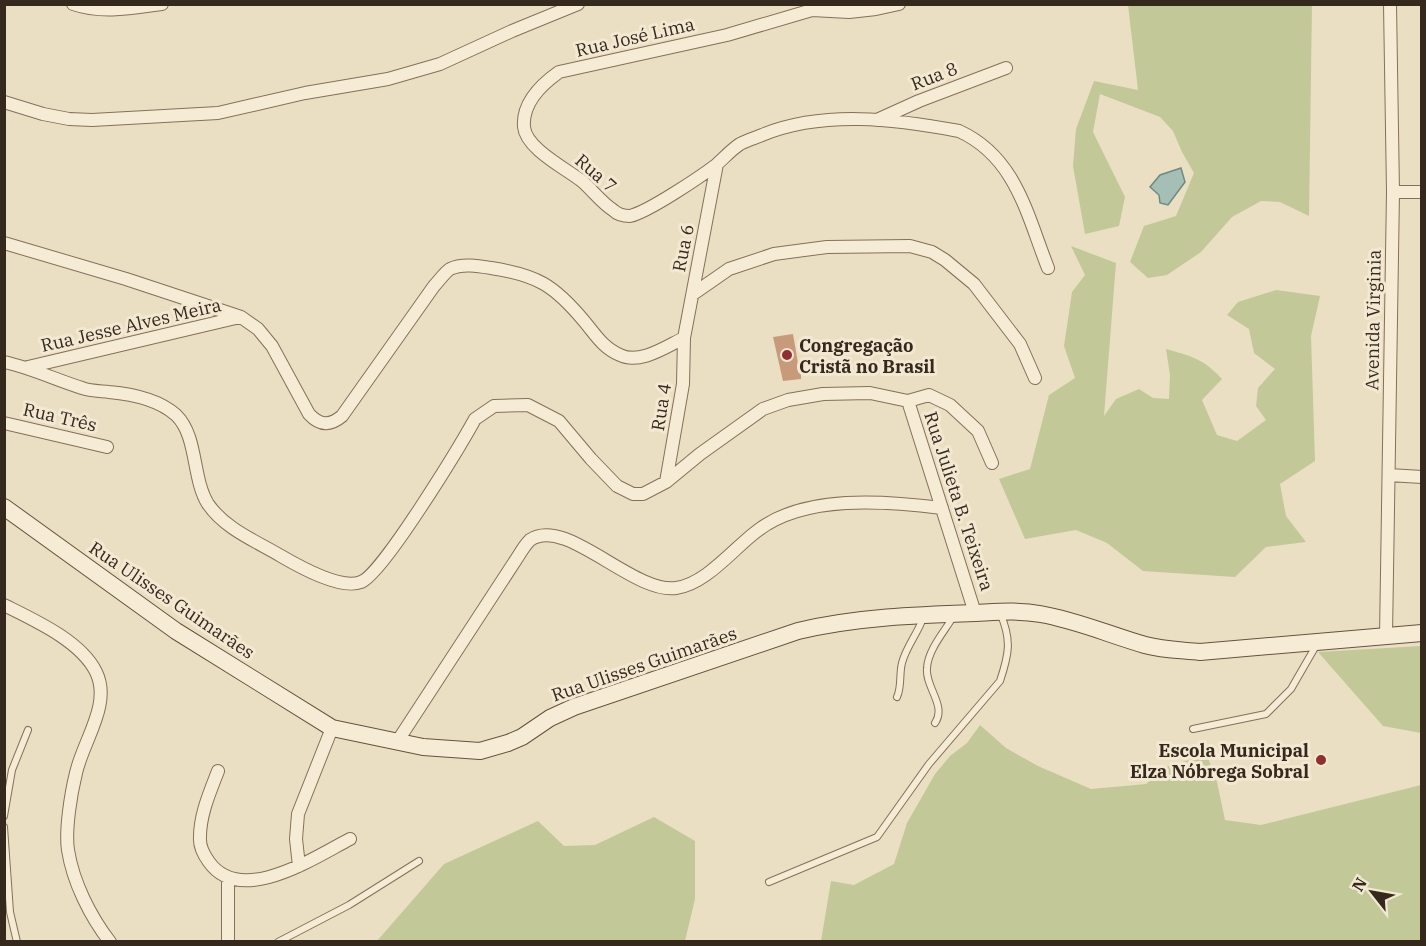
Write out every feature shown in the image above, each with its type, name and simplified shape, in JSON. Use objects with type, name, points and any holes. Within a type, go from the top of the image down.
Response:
[{"type":"main road","name":"Rua Ulisses Guimarães","points":[[4,507],[176,631],[332,728],[397,742],[451,750],[480,751],[493,748],[522,737],[550,718],[574,707],[798,631],[827,624],[924,614],[999,611],[1039,613],[1147,645],[1169,650],[1200,652],[1422,633]]},
{"type":"street","points":[[73,4],[98,9],[123,10],[162,4]]},
{"type":"street","points":[[4,102],[69,119],[92,120],[218,113],[304,93],[388,79],[440,64],[578,4]]},
{"type":"street","name":"Rua José Lima","points":[[524,129],[526,113],[533,96],[543,84],[559,72],[727,34],[787,10],[849,12],[899,4]]},
{"type":"street","name":"Avenida Virginia","points":[[1386,636],[1393,192],[1390,4]]},
{"type":"street","name":"Rua 8","points":[[875,120],[919,100],[1006,68]]},
{"type":"street","points":[[717,164],[740,144],[784,126],[835,120],[875,120],[959,131],[971,136],[994,153],[1015,184],[1048,268]]},
{"type":"street","name":"Rua 7","points":[[524,129],[532,142],[545,155],[583,183],[611,209],[629,216],[644,210],[696,180],[717,164]]},
{"type":"street","name":"Rua 6","points":[[684,338],[717,164]]},
{"type":"street","points":[[1393,192],[1422,192]]},
{"type":"street","points":[[4,243],[126,279],[241,317]]},
{"type":"street","points":[[693,294],[729,269],[774,254],[827,247],[910,246],[932,252],[974,284],[1020,344],[1035,378]]},
{"type":"street","name":"Rua Jesse Alves Meira","points":[[28,368],[241,317],[258,330],[272,346],[309,414],[323,424],[334,422],[342,416],[434,286],[451,269],[471,265],[515,272],[546,283],[578,314],[596,339],[620,356],[632,358],[646,356],[684,338]]},
{"type":"street","name":"Rua 4","points":[[666,482],[683,384],[684,338]]},
{"type":"street","points":[[4,362],[28,368],[84,389],[131,393],[162,405],[177,416],[185,429],[202,490],[216,514],[230,526],[294,563],[329,579],[349,585],[363,582],[373,574],[397,543],[475,419],[494,406],[528,405],[559,421],[617,486],[633,494],[643,494],[666,482],[700,454],[763,409],[788,400],[823,394],[870,393],[908,400],[929,394],[950,405],[978,431],[992,463]]},
{"type":"street","name":"Rua Julieta B. Teixeira","points":[[908,400],[975,613]]},
{"type":"street","name":"Rua Três","points":[[4,423],[108,447]]},
{"type":"street","points":[[1389,475],[1422,477]]},
{"type":"street","points":[[397,742],[531,540],[561,537],[598,554],[641,580],[663,588],[677,588],[692,583],[717,566],[757,531],[772,521],[793,512],[824,506],[861,504],[903,503],[942,508]]},
{"type":"street","points":[[4,605],[39,623],[67,642],[87,658],[96,673],[101,689],[100,701],[76,772],[69,820],[68,850],[78,886],[89,909],[110,942]]},
{"type":"street","points":[[299,866],[296,839],[298,814],[332,728]]},
{"type":"street","points":[[218,771],[202,816],[199,840],[203,854],[214,869],[228,878],[250,881],[271,877],[299,866],[350,839]]},
{"type":"street","points":[[228,878],[228,942]]},
{"type":"lane","points":[[769,882],[877,837],[929,764],[1000,681],[1009,640],[999,611]]},
{"type":"lane","points":[[934,723],[939,715],[939,708],[928,681],[927,664],[956,613]]},
{"type":"lane","points":[[897,697],[902,662],[919,630],[924,614]]},
{"type":"lane","points":[[1193,729],[1266,714],[1291,689],[1318,642]]},
{"type":"lane","points":[[4,816],[12,770],[28,730]]},
{"type":"lane","points":[[4,827],[10,912],[17,942]]},
{"type":"lane","points":[[278,942],[348,905],[419,861]]},
{"type":"green space","points":[[1128,5],[1312,5],[1309,216],[1280,202],[1261,201],[1232,217],[1201,252],[1167,275],[1148,278],[1130,262],[1144,226],[1176,216],[1194,173],[1173,131],[1160,117],[1100,94],[1093,132],[1125,197],[1119,226],[1085,234],[1073,166],[1076,129],[1094,81],[1138,90]]},
{"type":"green space","points":[[1071,246],[1116,263],[1104,416],[1116,399],[1139,389],[1153,398],[1169,399],[1170,375],[1166,349],[1197,359],[1222,379],[1202,400],[1217,435],[1237,441],[1266,420],[1256,406],[1258,388],[1275,369],[1254,353],[1249,329],[1227,315],[1238,302],[1276,290],[1320,296],[1311,336],[1315,461],[1280,484],[1286,516],[1306,542],[1266,547],[1235,577],[1143,571],[1107,543],[1076,530],[1025,539],[999,479],[1030,469],[1049,395],[1075,378],[1064,346],[1072,292],[1085,275]]},
{"type":"green space","points":[[1421,646],[1421,733],[1383,726],[1318,652]]},
{"type":"green space","points":[[980,725],[1006,748],[1038,766],[1091,789],[1146,784],[1168,766],[1207,755],[1217,782],[1225,820],[1261,825],[1421,785],[1421,941],[821,941],[831,881],[854,885],[894,864],[907,823],[935,774],[950,756],[967,743]]},
{"type":"green space","points":[[654,817],[695,841],[695,899],[685,941],[377,941],[444,864],[538,821],[564,846],[595,845]]},
{"type":"water","points":[[1181,168],[1185,182],[1168,205],[1160,203],[1159,195],[1150,187],[1160,175]]},
{"type":"building","name":"Congregação Cristã no Brasil","points":[[793,334],[801,379],[783,381],[773,337]]},
{"type":"place","name":"Congregação Cristã no Brasil","points":[[787,355]]},
{"type":"place","name":"Escola Municipal Elza Nóbrega Sobral","points":[[1321,760]]}]
